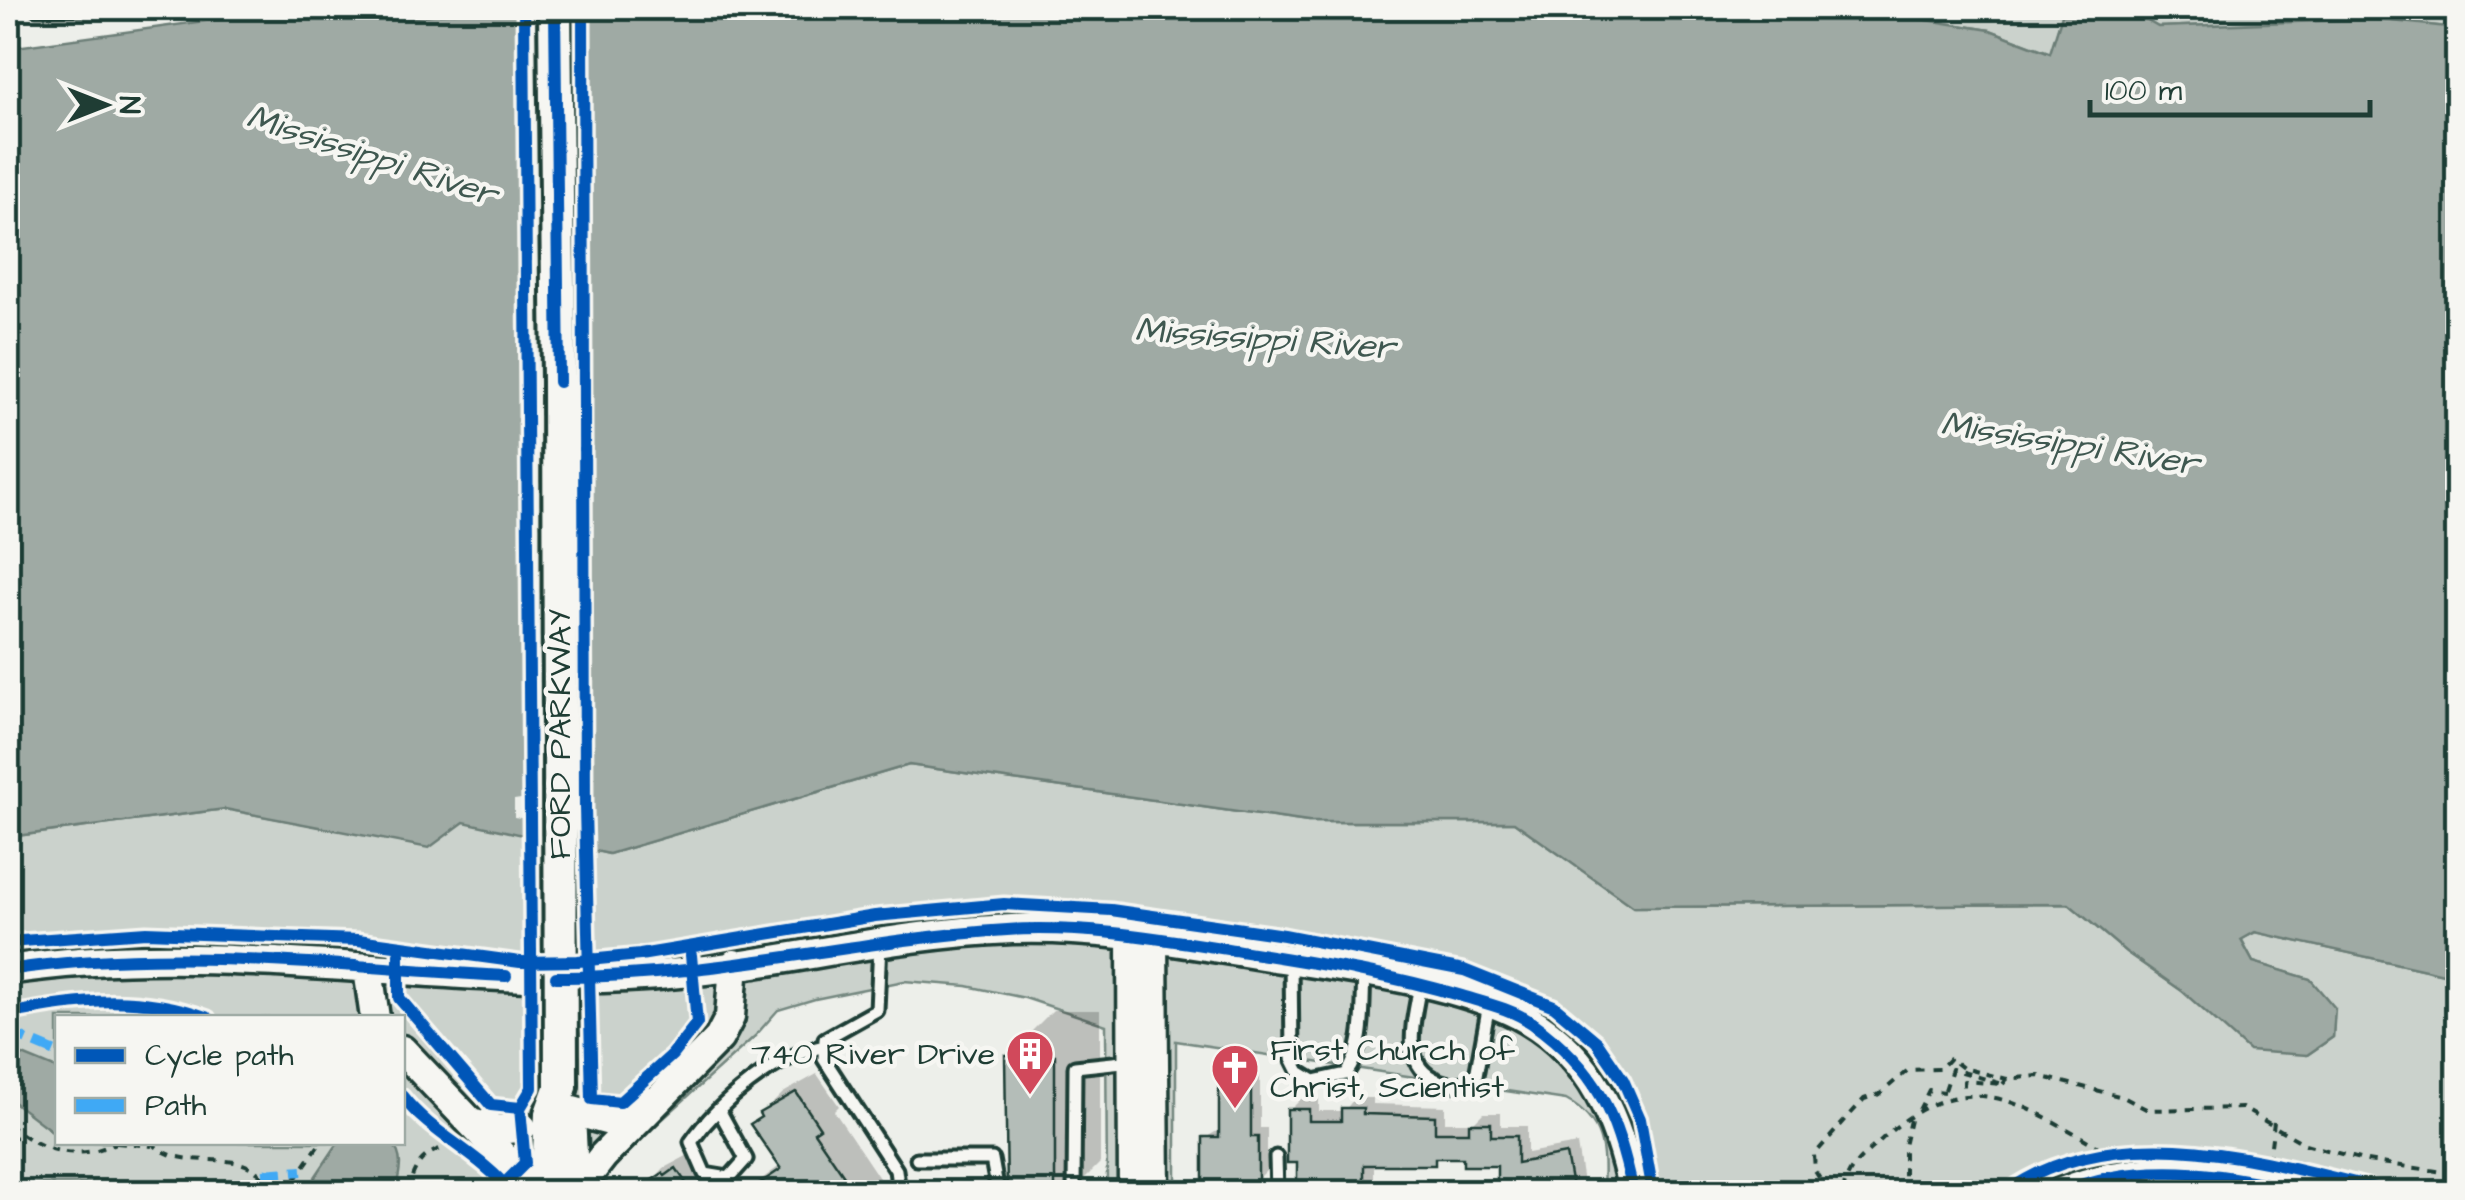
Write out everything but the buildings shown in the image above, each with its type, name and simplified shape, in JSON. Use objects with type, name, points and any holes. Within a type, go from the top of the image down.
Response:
[{"type":"main road","name":"FORD PARKWAY","points":[[555,8],[565,1098],[574,1192]]},
{"type":"main road","name":"FORD PARKWAY","points":[[547,1192],[550,1114],[565,1098]]},
{"type":"street","points":[[8,970],[106,962],[217,961],[607,978],[1011,929],[1142,936],[1420,984],[1528,1020],[1589,1076],[1614,1116],[1633,1192]]},
{"type":"street","points":[[1142,936],[1143,1059],[1155,1192]]},
{"type":"street","points":[[574,1192],[657,1099],[719,1038],[733,1004],[734,964]]},
{"type":"street","points":[[368,970],[375,1015]]},
{"type":"street","points":[[405,1054],[469,1140],[496,1153],[537,1192]]},
{"type":"street","points":[[1132,1192],[1143,1059]]},
{"type":"street","points":[[565,1098],[606,1120],[657,1099]]},
{"type":"street","points":[[469,1140],[522,1126]]},
{"type":"street","points":[[2062,1192],[2144,1172],[2261,1165],[2298,1192]]},
{"type":"lane","points":[[36,8],[91,8]]},
{"type":"lane","points":[[880,943],[882,998],[877,1010],[825,1039],[822,1048],[824,1059],[896,1170],[899,1192]]},
{"type":"lane","points":[[1291,959],[1292,1058],[1298,1072],[1314,1081],[1346,1074],[1353,1064],[1359,1042],[1364,972]]},
{"type":"lane","points":[[1420,984],[1412,1052],[1424,1074],[1439,1082],[1454,1086],[1476,1076],[1488,1004]]},
{"type":"lane","points":[[719,1110],[746,1159],[729,1178],[705,1174],[690,1142],[719,1110],[794,1053],[822,1048]]},
{"type":"lane","points":[[1074,1192],[1075,1067],[1143,1059]]},
{"type":"lane","points":[[1276,1158],[1277,1192]]},
{"type":"lane","points":[[917,1159],[992,1159],[998,1192]]},
{"type":"path","points":[[1828,1192],[1815,1171],[1814,1155],[1864,1099],[1880,1094],[1908,1070],[1940,1069],[1950,1058],[1963,1068],[2005,1081]]},
{"type":"path","points":[[1844,1192],[1848,1170],[1911,1116],[1946,1093],[1952,1069],[2005,1081]]},
{"type":"path","points":[[1964,1094],[1964,1081],[2040,1076],[2123,1097],[2148,1110],[2242,1108],[2274,1122],[2305,1144],[2367,1160],[2458,1174]]},
{"type":"path","points":[[1919,1111],[1929,1090],[2028,1107],[2116,1152]]},
{"type":"path","points":[[1911,1116],[1904,1146],[1904,1183],[1935,1190]]},
{"type":"path","points":[[2274,1122],[2261,1165],[2303,1168],[2298,1192]]},
{"type":"path","points":[[8,1124],[41,1146],[82,1155],[111,1145]]},
{"type":"path","points":[[446,1136],[469,1140]]},
{"type":"path","points":[[8,1138],[25,1137]]},
{"type":"path","points":[[408,1192],[413,1170],[424,1155],[436,1147],[469,1140]]},
{"type":"path","points":[[153,1145],[170,1158],[187,1162],[225,1159],[249,1164],[263,1174],[270,1192]]},
{"type":"path","points":[[288,1192],[320,1145]]},
{"type":"path","points":[[2080,1158],[2116,1152]]},
{"type":"shaded area","points":[[1850,8],[2096,8],[2062,15],[2051,53],[1990,30]]},
{"type":"shaded area","points":[[2125,8],[2457,8],[2457,28],[2373,19],[2158,27]]},
{"type":"shaded area","points":[[909,765],[1308,822],[1514,822],[1634,907],[2069,904],[2126,952],[2182,991],[2307,1055],[2333,1037],[2334,1008],[2310,979],[2253,962],[2241,939],[2256,932],[2457,977],[2457,1192],[1603,1192],[1600,1138],[1589,1117],[1566,1100],[1176,1041],[1176,1192],[1107,1192],[1106,1025],[1025,998],[967,986],[904,981],[778,1010],[755,1036],[606,1170],[607,1192],[227,1192],[226,1183],[8,1184],[8,837],[225,809],[429,847],[464,821],[609,854]]},
{"type":"water","name":"Mississippi River","points":[[300,8],[414,17],[490,8],[1850,8],[1990,30],[2050,53],[2062,15],[2125,8],[2158,27],[2373,19],[2457,28],[2457,977],[2255,932],[2241,940],[2253,962],[2310,979],[2335,1008],[2333,1037],[2307,1055],[2249,1051],[2182,991],[2126,952],[2069,904],[1633,907],[1514,822],[1308,822],[909,765],[609,854],[464,822],[429,848],[225,809],[8,837],[8,48]]},
{"type":"water","points":[[8,1049],[55,1068],[55,1133],[8,1098]]},
{"type":"water","points":[[337,1145],[393,1145],[396,1149],[400,1160],[395,1192],[305,1192]]},
{"type":"pier","points":[[518,8],[586,8],[591,855],[522,840],[521,818],[514,817],[514,800],[521,799]]},
{"type":"marked path","points":[[8,1032],[55,1052]]},
{"type":"marked path","points":[[263,1174],[302,1171]]},
{"type":"cycle path","points":[[504,1184],[525,1163],[520,1108],[532,1088],[524,8]]},
{"type":"cycle path","points":[[555,8],[559,382]]},
{"type":"cycle path","points":[[583,8],[585,808],[592,1099],[620,1102],[672,1055],[697,1023],[691,955]]},
{"type":"cycle path","points":[[8,942],[146,932],[358,940],[520,962],[578,961],[640,955],[875,916],[1004,904],[1111,910],[1284,935],[1464,970],[1554,1006],[1597,1042],[1623,1080],[1640,1119],[1653,1192]]},
{"type":"cycle path","points":[[556,977],[669,972],[894,941],[1036,929],[1153,938],[1379,975],[1507,1010],[1555,1041],[1589,1077],[1601,1097],[1620,1140],[1633,1192]]},
{"type":"cycle path","points":[[399,954],[399,998],[491,1105],[520,1108]]},
{"type":"cycle path","points":[[8,970],[131,959],[194,959],[506,976]]},
{"type":"cycle path","points":[[8,1014],[108,1001],[157,1005],[198,1015]]},
{"type":"cycle path","points":[[405,1100],[511,1192]]},
{"type":"cycle path","points":[[2006,1192],[2050,1168],[2097,1155],[2145,1150],[2246,1158],[2391,1192]]},
{"type":"cycle path","points":[[2062,1192],[2120,1176],[2180,1172],[2241,1179],[2300,1192]]},
{"type":"place","name":"740 River Drive","points":[[1030,1096]]},
{"type":"place","name":"First Church of Christ, Scientist","points":[[1235,1110]]}]
